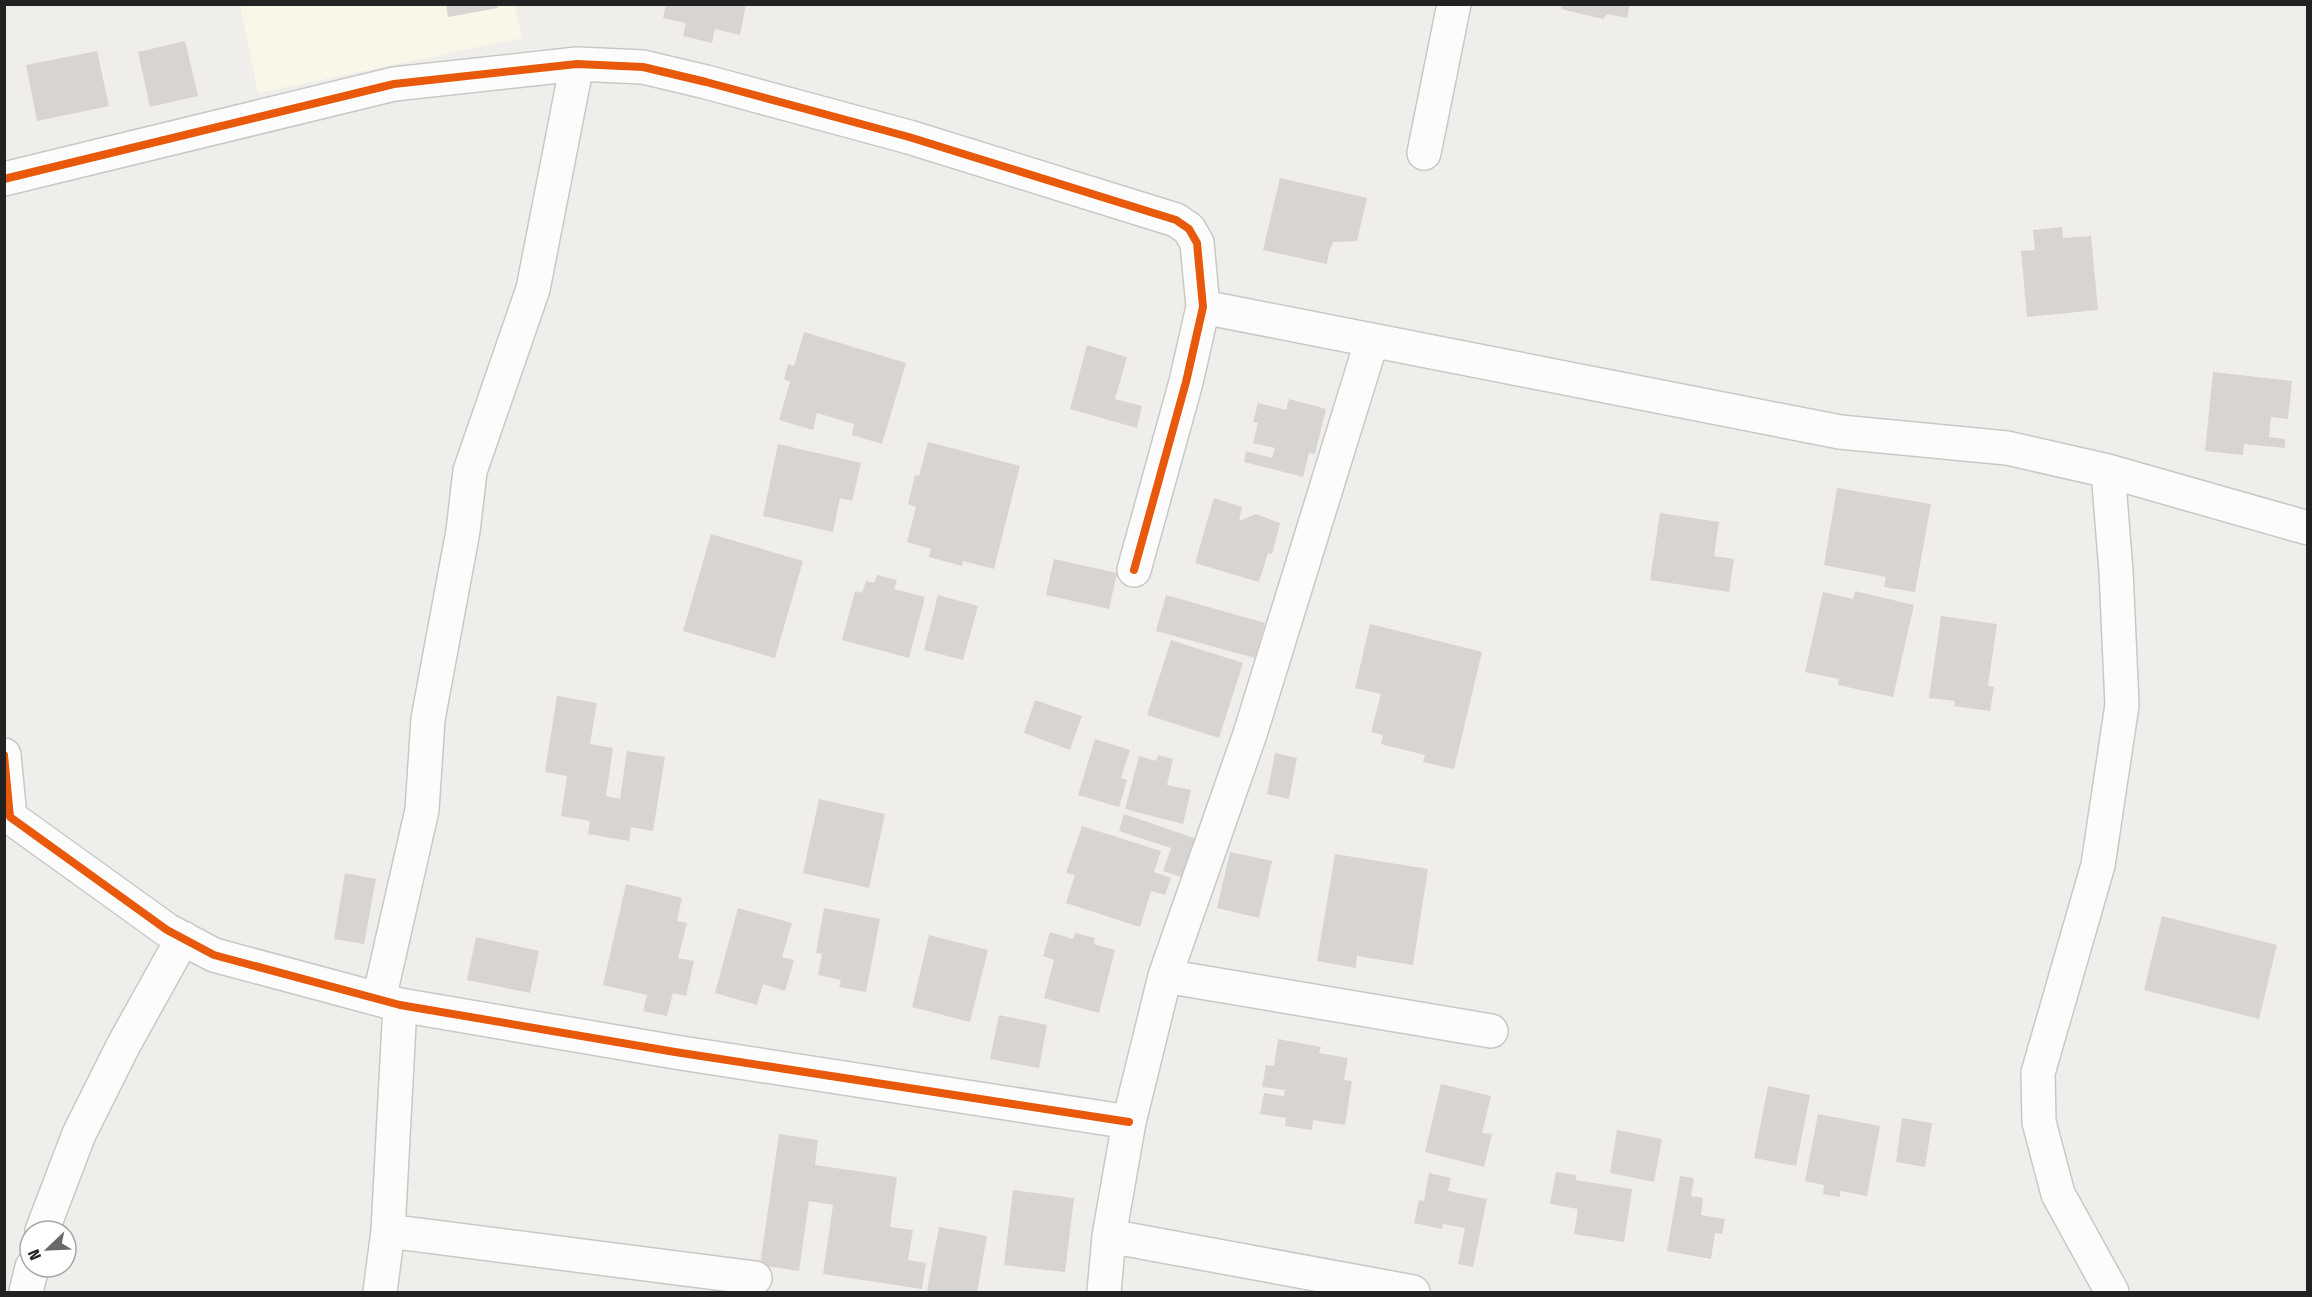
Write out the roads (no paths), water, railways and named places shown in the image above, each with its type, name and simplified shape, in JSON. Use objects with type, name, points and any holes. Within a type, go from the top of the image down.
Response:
[{"type":"street","points":[[1424,153],[1454,4]]},
{"type":"street","points":[[4,179],[394,84],[577,64],[643,67],[706,82],[909,137],[1176,220],[1189,229],[1197,243],[1203,307],[1186,382],[1134,570]]},
{"type":"street","points":[[380,1293],[388,1231],[390,1002],[422,810],[428,718],[464,531],[470,471],[534,289],[577,64]]},
{"type":"street","points":[[1203,307],[1248,318],[1372,340],[1840,432],[2007,448],[2108,471],[2307,528]]},
{"type":"street","points":[[1104,1293],[1109,1236],[1129,1122],[1165,976],[1250,734],[1372,340]]},
{"type":"street","points":[[2108,471],[2116,571],[2122,705],[2098,866],[2038,1073],[2039,1122],[2058,1194],[2112,1293]]},
{"type":"street","points":[[4,755],[10,817],[168,930],[214,954],[390,1002],[675,1052],[1129,1122]]},
{"type":"street","points":[[47,1219],[79,1134],[123,1046],[183,938]]},
{"type":"street","points":[[1165,976],[1491,1032]]},
{"type":"street","points":[[388,1231],[755,1278]]},
{"type":"street","points":[[1109,1236],[1413,1293]]}]
